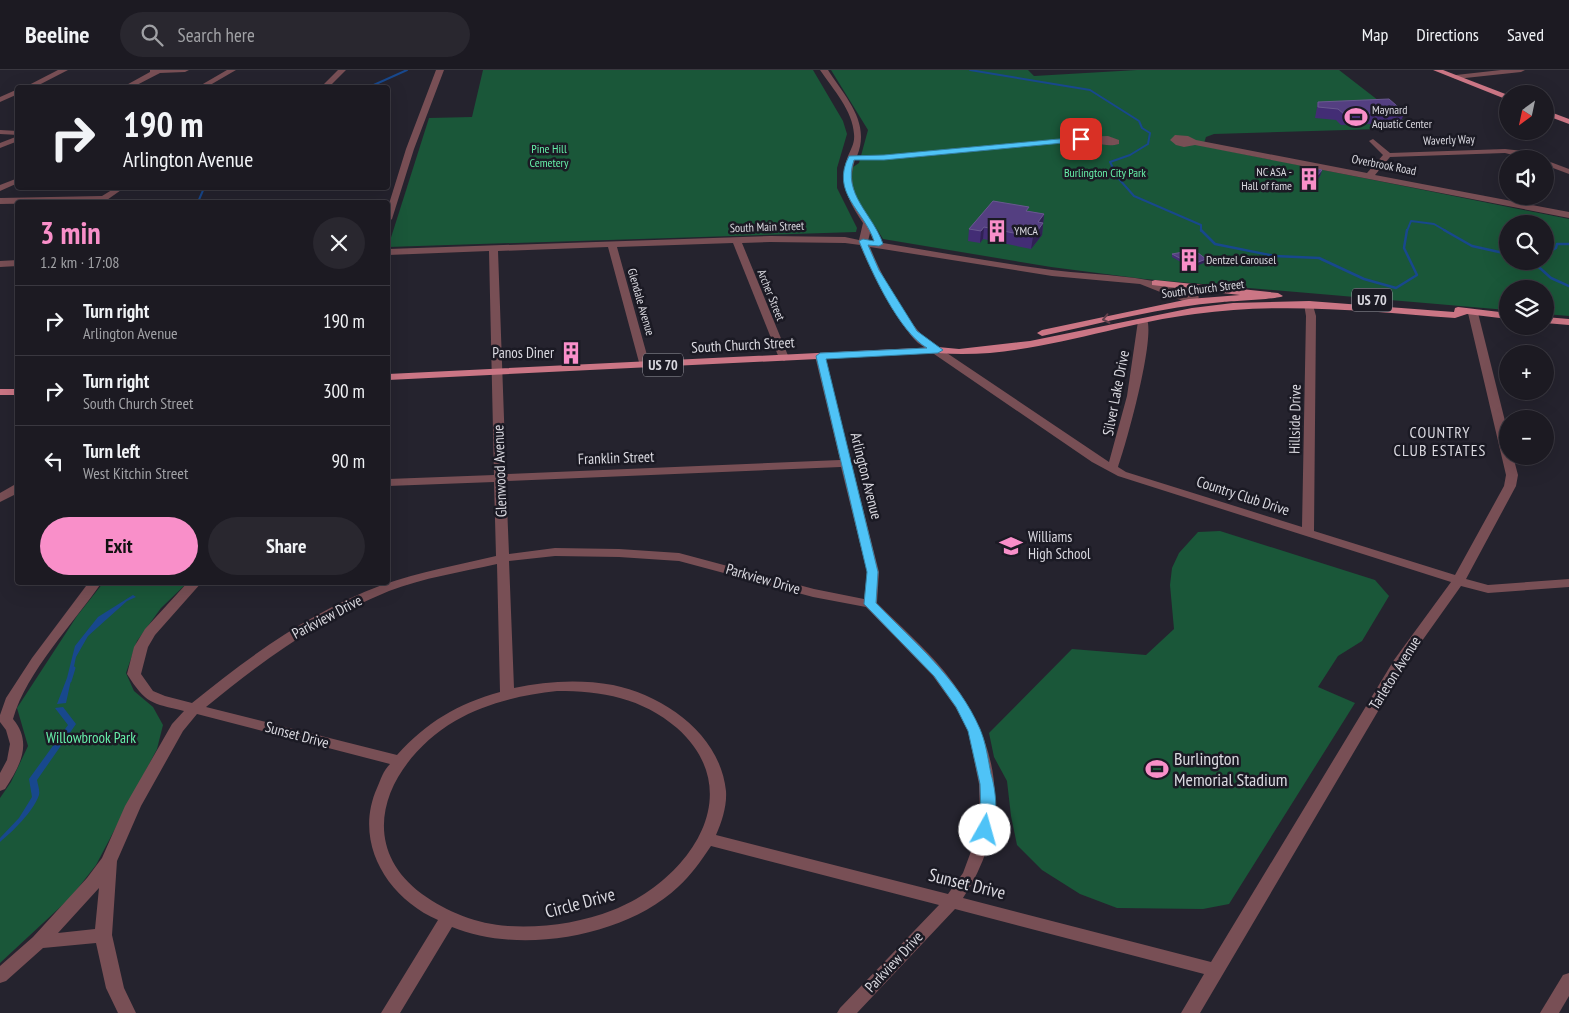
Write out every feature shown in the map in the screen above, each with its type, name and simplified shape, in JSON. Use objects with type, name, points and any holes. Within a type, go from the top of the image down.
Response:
[{"type":"main road","points":[[1438,70],[1499,95]]},
{"type":"main road","points":[[1554,116],[1569,122]]},
{"type":"main road","points":[[1155,284],[1278,300]]},
{"type":"main road","points":[[1157,318],[1158,313],[1193,306],[1194,301],[1207,304],[1278,300]]},
{"type":"main road","name":"South Church Street","points":[[390,377],[496,374],[944,350],[967,351],[1030,344],[1157,318],[1278,300],[1368,300],[1451,308],[1499,315]]},
{"type":"main road","name":"South Church Street","points":[[1278,300],[1455,315],[1469,312]]},
{"type":"main road","name":"South Church Street","points":[[944,350],[952,346],[1031,335],[1194,301]]},
{"type":"main road","points":[[1554,321],[1569,322]]},
{"type":"main road","points":[[0,392],[15,392]]},
{"type":"street","points":[[32,85],[64,70]]},
{"type":"street","points":[[146,70],[185,70]]},
{"type":"street","points":[[204,85],[232,70]]},
{"type":"street","points":[[326,85],[342,70]]},
{"type":"street","points":[[390,213],[410,149],[440,70]]},
{"type":"street","points":[[824,70],[858,127],[858,142],[847,171],[848,187],[866,227],[863,241]]},
{"type":"street","points":[[1456,78],[1521,70]]},
{"type":"street","points":[[130,85],[159,71]]},
{"type":"street","points":[[0,100],[15,93]]},
{"type":"street","points":[[0,132],[15,133]]},
{"type":"street","points":[[0,146],[15,139]]},
{"type":"street","points":[[851,158],[884,158],[1081,139],[1100,140]]},
{"type":"street","points":[[1370,175],[1388,155],[1373,141]]},
{"type":"street","name":"Overbrook Road","points":[[1194,142],[1569,215]]},
{"type":"street","name":"Waverly Way","points":[[1388,155],[1499,151]]},
{"type":"street","points":[[1554,166],[1569,172]]},
{"type":"street","points":[[0,188],[15,181]]},
{"type":"street","points":[[103,200],[117,190]]},
{"type":"street","points":[[0,201],[15,201]]},
{"type":"street","points":[[812,238],[854,235],[866,227]]},
{"type":"street","points":[[866,227],[875,232],[879,244]]},
{"type":"street","name":"South Main Street","points":[[390,252],[812,238],[863,241],[1052,273],[1155,284],[1189,293],[1194,297],[1194,301]]},
{"type":"street","name":"Archer Street","points":[[737,241],[784,358]]},
{"type":"street","name":"Country Club Drive","points":[[863,241],[875,270],[908,325],[922,341],[944,350],[1112,468],[1131,477],[1458,581],[1488,588],[1569,583]]},
{"type":"street","name":"Glendale Avenue","points":[[612,244],[645,366]]},
{"type":"street","name":"Glenwood Avenue","points":[[493,248],[507,694]]},
{"type":"street","name":"South Main Street","points":[[1144,283],[1194,301]]},
{"type":"street","name":"Hillside Drive","points":[[1308,534],[1311,325],[1309,304]]},
{"type":"street","name":"Tarleton Avenue","points":[[1190,1013],[1401,660],[1458,581],[1505,499],[1512,475],[1469,312]]},
{"type":"street","name":"Silver Lake Drive","points":[[1112,468],[1119,450],[1128,409],[1143,321]]},
{"type":"street","name":"Arlington Avenue","points":[[820,356],[873,572],[870,604]]},
{"type":"street","name":"Franklin Street","points":[[390,483],[846,463]]},
{"type":"street","points":[[0,498],[15,490]]},
{"type":"street","name":"Parkview Drive","points":[[109,861],[133,806],[177,728],[196,708],[243,669],[279,643],[352,602],[418,578],[504,558],[584,551],[680,557],[813,594],[870,604],[938,673],[962,706],[975,731],[987,784],[988,814],[981,846],[970,875],[952,902],[846,1013]]},
{"type":"street","points":[[0,785],[18,749],[15,729],[2,720],[11,701],[37,661],[94,585]]},
{"type":"street","name":"Sunset Drive","points":[[193,585],[150,632],[141,647],[134,674],[148,694],[160,700],[399,761]]},
{"type":"street","name":"Circle Drive","points":[[557,686],[598,688],[629,695],[670,713],[689,729],[704,747],[714,768],[718,791],[717,806],[708,838],[695,859],[655,896],[629,911],[600,922],[569,930],[537,934],[514,933],[476,928],[448,919],[425,908],[407,893],[392,876],[382,858],[376,839],[376,819],[382,792],[399,761],[420,739],[446,720],[475,705],[507,694],[557,686]]},
{"type":"street","name":"Sunset Drive","points":[[708,838],[1216,970]]},
{"type":"street","points":[[109,861],[103,935],[115,988],[127,1013]]},
{"type":"street","points":[[0,976],[39,942],[93,883],[109,861]]},
{"type":"street","points":[[390,1013],[448,919]]},
{"type":"street","points":[[39,942],[103,935]]},
{"type":"street","points":[[1549,1013],[1569,980]]},
{"type":"green space","name":"Pine Hill Cemetery","points":[[483,70],[813,70],[843,121],[847,134],[837,168],[837,188],[857,228],[856,232],[390,247],[390,241],[429,118],[472,117]]},
{"type":"green space","name":"Burlington City Park","points":[[831,70],[1028,70],[1034,76],[1137,70],[1339,70],[1414,128],[1214,134],[1206,137],[1203,146],[1549,215],[1499,215],[1499,270],[1554,270],[1554,216],[1569,219],[1569,316],[1554,315],[1554,280],[1499,280],[1499,309],[1144,279],[1051,267],[883,239],[875,226],[870,223],[849,186],[847,171],[859,163],[868,130]]},
{"type":"green space","name":"Burlington Memorial Stadium","points":[[1220,531],[1375,580],[1389,596],[1362,641],[1338,656],[1318,687],[1355,703],[1229,904],[1203,909],[1117,908],[1080,894],[1042,870],[1017,845],[1007,781],[994,757],[989,733],[1072,649],[1146,655],[1174,629],[1170,585],[1172,568],[1179,553],[1198,532]]},
{"type":"green space","name":"Willowbrook Park","points":[[101,585],[185,585],[161,608],[137,641],[126,673],[134,691],[153,707],[163,725],[157,749],[96,865],[71,897],[0,963],[0,798],[11,782],[28,746],[17,708],[77,616]]},
{"type":"water","points":[[133,595],[136,597],[127,601],[88,636],[76,657],[66,703],[57,704],[67,678],[75,646],[98,617]]},
{"type":"water","points":[[63,707],[76,724],[37,780],[39,795],[32,808],[0,842],[0,838],[19,818],[32,797],[29,779],[68,725],[55,708]]},
{"type":"building","points":[[1389,99],[1404,112],[1344,114],[1338,109],[1318,107],[1318,102]]},
{"type":"building","points":[[1309,167],[1322,170],[1316,177],[1308,178],[1303,175]]},
{"type":"building","points":[[993,201],[1029,207],[1026,211],[1044,214],[1038,222],[1043,223],[1033,237],[984,227],[981,231],[969,229]]},
{"type":"building","name":"Dentzel Carousel","points":[[1189,251],[1198,253],[1206,259],[1196,263],[1187,262],[1172,254]]},
{"type":"waterway","points":[[374,85],[407,70]]},
{"type":"waterway","points":[[970,70],[1090,90],[1139,121],[1142,128],[1150,133],[1148,144],[1130,155],[1110,162],[1119,179],[1134,196],[1201,225],[1201,230]]},
{"type":"waterway","points":[[199,200],[203,190]]},
{"type":"waterway","points":[[1407,231],[1411,221],[1434,224],[1446,231]]},
{"type":"waterway","points":[[1201,230],[1215,244],[1275,256],[1319,258],[1364,279],[1396,288],[1417,275],[1404,248],[1407,230]]},
{"type":"waterway","points":[[1444,230],[1472,246],[1499,252]]},
{"type":"waterway","points":[[1554,249],[1557,244],[1569,244]]},
{"type":"waterway","points":[[1542,270],[1551,278],[1569,286]]},
{"type":"waterway","points":[[70,681],[74,668]]},
{"type":"place","name":"Maynard Aquatic Center","points":[[1356,117]]},
{"type":"place","name":"NC ASA - Hall of fame","points":[[1309,179]]},
{"type":"place","name":"YMCA","points":[[997,231]]},
{"type":"place","name":"Dentzel Carousel","points":[[1189,260]]},
{"type":"place","name":"Panos Diner","points":[[571,353]]},
{"type":"place","name":"Williams High School","points":[[1011,546]]},
{"type":"place","name":"Burlington Memorial Stadium","points":[[1157,769]]},
{"type":"district","name":"COUNTRY CLUB ESTATES","points":[[1440,441]]},
{"type":"route","points":[[985,830],[988,814],[987,784],[975,731],[962,706],[938,673],[870,604],[873,572],[820,356],[938,350],[922,341],[913,332],[898,311],[875,270],[863,241],[879,244],[875,232],[858,208],[848,187],[847,171],[851,158],[884,158],[1081,139]]}]
